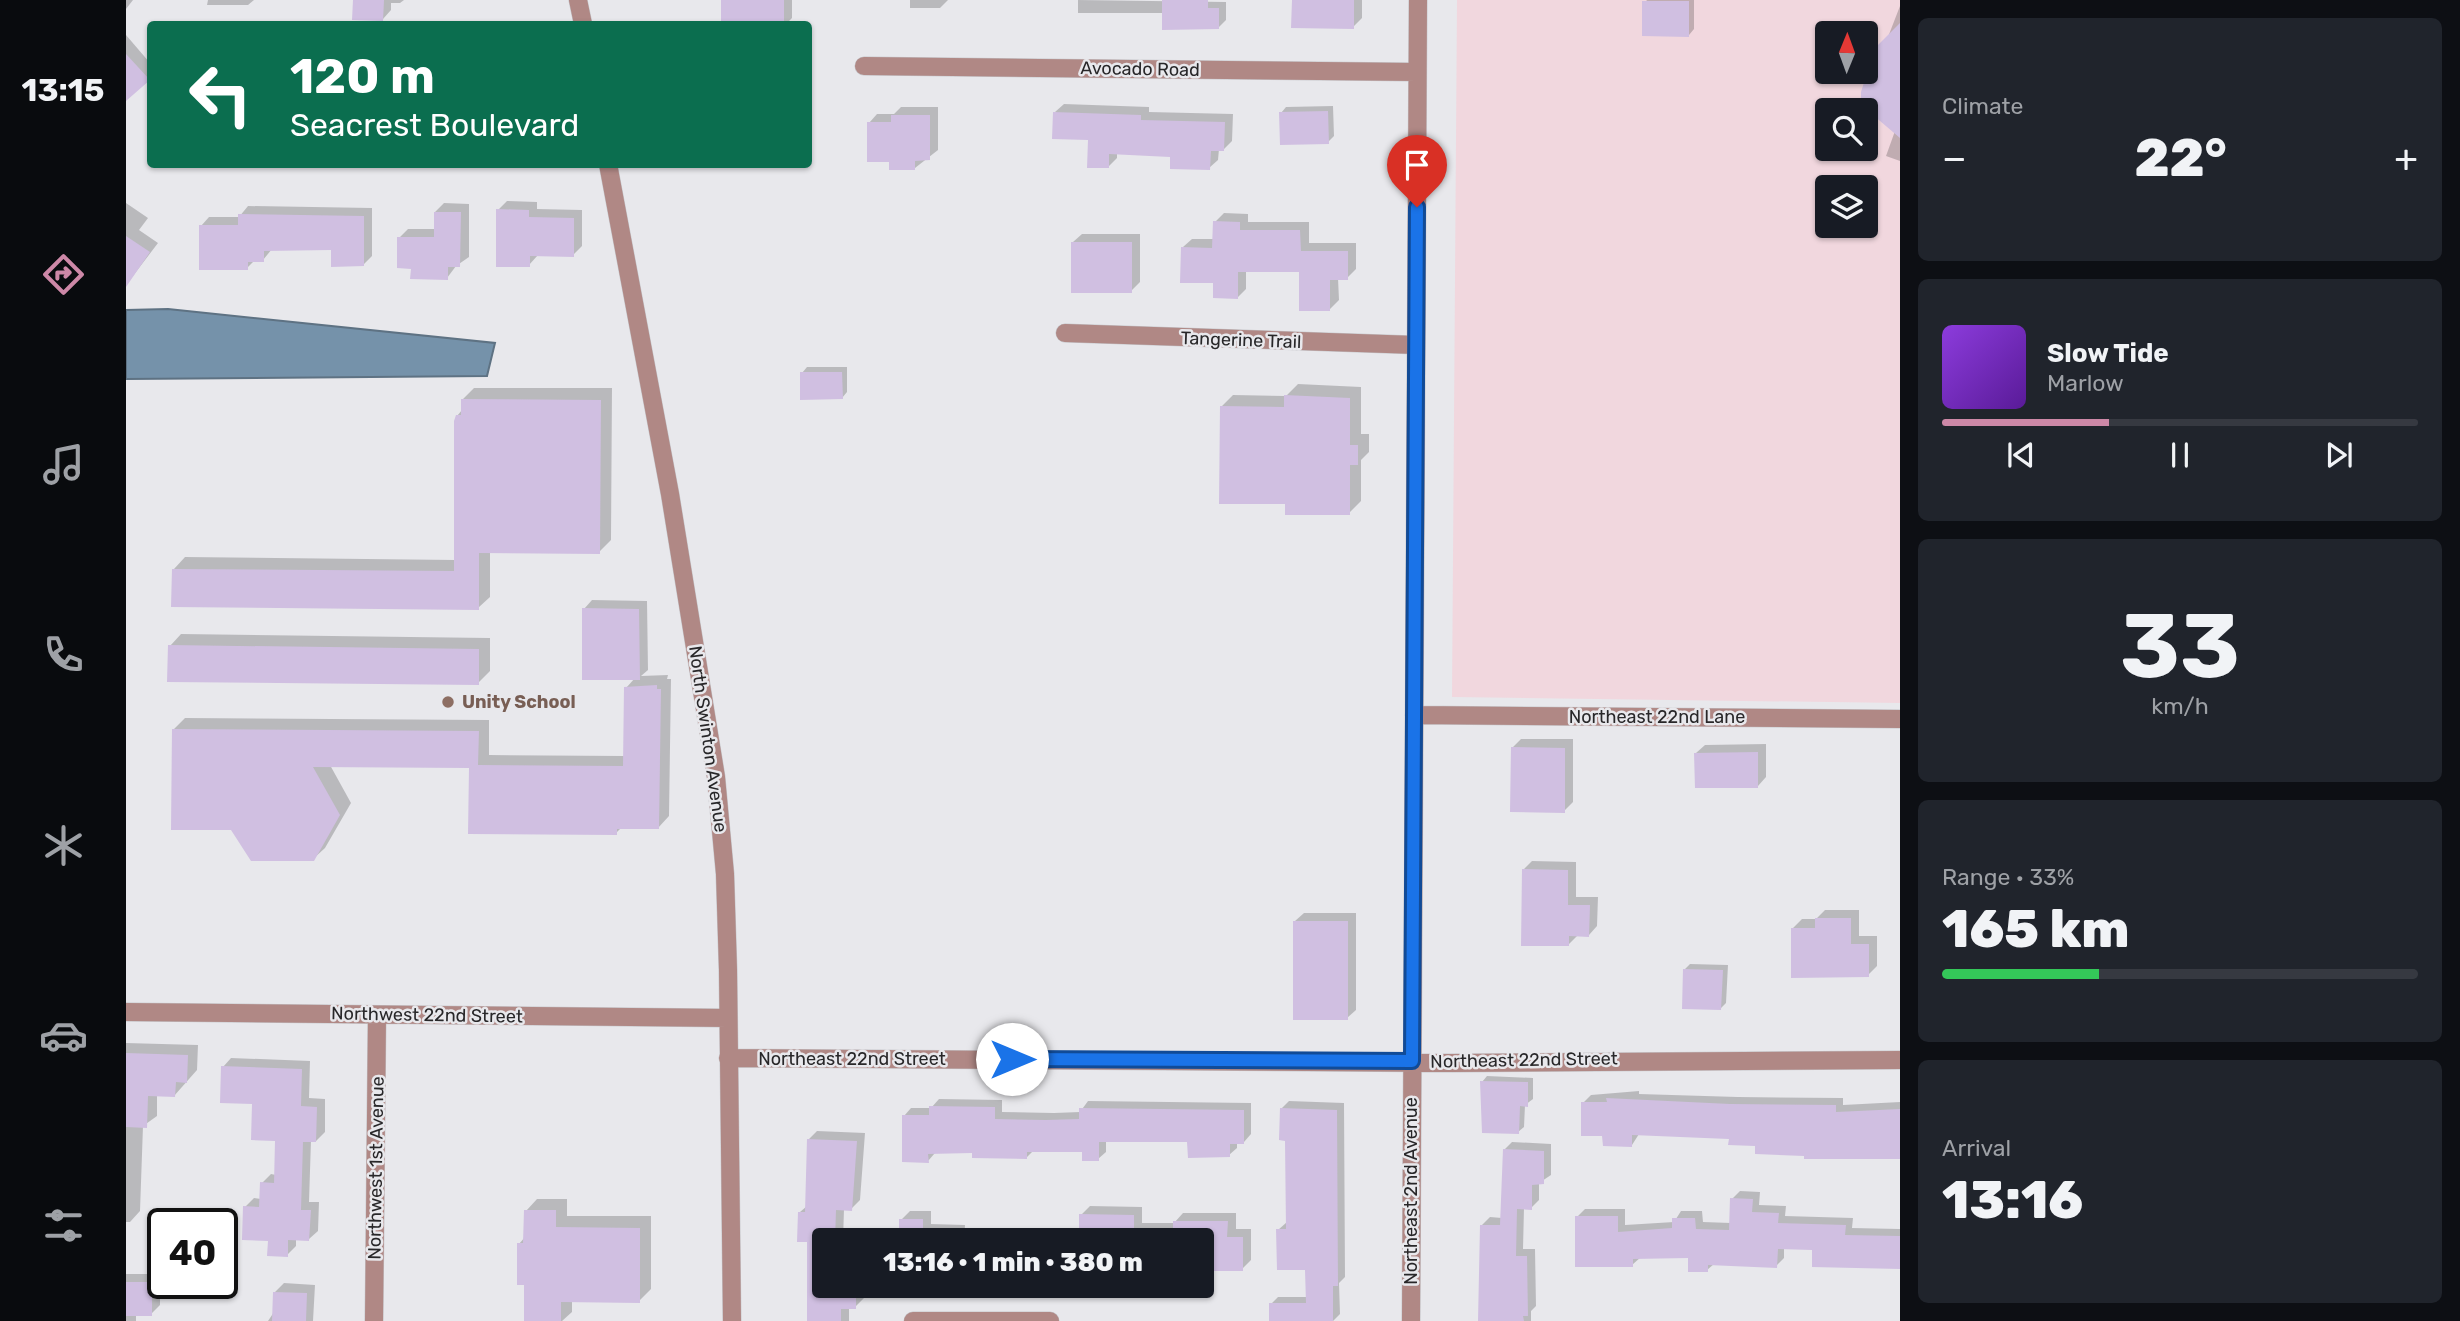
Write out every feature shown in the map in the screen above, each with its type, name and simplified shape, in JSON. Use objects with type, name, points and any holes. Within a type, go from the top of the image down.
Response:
[{"type":"street","points":[[578,0],[582,21]]},
{"type":"street","name":"Northeast 2nd Avenue","points":[[1411,1321],[1418,0]]},
{"type":"street","name":"Avocado Road","points":[[863,66],[1418,72]]},
{"type":"street","name":"North Swinton Avenue","points":[[609,168],[708,718],[725,874],[732,1321]]},
{"type":"street","name":"Tangerine Trail","points":[[1065,333],[1416,345]]},
{"type":"street","name":"Northeast 22nd Lane","points":[[1414,715],[1900,719]]},
{"type":"street","name":"Northwest 22nd Street","points":[[126,1012],[728,1018]]},
{"type":"street","name":"Northwest 1st Avenue","points":[[374,1321],[377,1015]]},
{"type":"street","name":"Northeast 22nd Street","points":[[728,1058],[1900,1060]]},
{"type":"street","points":[[913,1321],[1050,1321]]},
{"type":"shaded area","points":[[1457,0],[1900,0],[1900,703],[1452,697]]},
{"type":"water","points":[[168,309],[495,343],[487,376],[126,379],[126,310]]},
{"type":"building","points":[[353,0],[384,0],[383,21],[352,20]]},
{"type":"building","points":[[721,0],[784,0],[784,21],[721,21]]},
{"type":"building","points":[[1162,0],[1208,0],[1208,8],[1219,8],[1219,29],[1162,30]]},
{"type":"building","points":[[1292,0],[1354,0],[1354,29],[1291,28]]},
{"type":"building","points":[[1642,1],[1689,1],[1689,37],[1642,36]]},
{"type":"building","points":[[1900,23],[1900,138],[1878,119],[1878,98],[1861,98],[1864,84],[1878,84],[1878,45]]},
{"type":"building","points":[[126,54],[147,77],[147,83],[126,101]]},
{"type":"building","points":[[1328,111],[1329,144],[1280,145],[1279,112]]},
{"type":"building","points":[[1053,112],[1141,115],[1141,120],[1225,122],[1224,151],[1211,151],[1210,170],[1170,169],[1170,157],[1109,154],[1109,168],[1087,168],[1088,140],[1052,139]]},
{"type":"building","points":[[891,115],[930,115],[930,160],[915,161],[915,170],[889,170],[889,162],[867,162],[867,122],[891,122]]},
{"type":"building","points":[[496,209],[529,210],[529,217],[574,218],[574,257],[530,256],[530,267],[496,267]]},
{"type":"building","points":[[434,212],[461,212],[460,267],[448,267],[448,280],[410,279],[411,269],[397,268],[397,237],[434,237]]},
{"type":"building","points":[[238,214],[364,216],[364,266],[331,267],[331,250],[264,251],[264,262],[248,262],[248,270],[199,270],[199,225],[238,225]]},
{"type":"building","points":[[1213,221],[1240,222],[1240,230],[1300,230],[1301,251],[1348,251],[1348,280],[1330,280],[1330,311],[1299,311],[1299,272],[1238,272],[1238,299],[1213,298],[1213,283],[1180,283],[1181,247],[1212,248]]},
{"type":"building","points":[[126,236],[150,252],[126,287]]},
{"type":"building","points":[[1071,242],[1132,242],[1132,293],[1071,293]]},
{"type":"building","points":[[800,372],[842,372],[843,399],[800,400]]},
{"type":"building","points":[[1284,395],[1350,398],[1350,445],[1358,445],[1358,465],[1350,465],[1350,515],[1285,515],[1285,504],[1219,504],[1220,406],[1284,407]]},
{"type":"building","points":[[461,399],[601,400],[600,554],[479,553],[479,610],[171,607],[172,569],[454,571],[454,421],[456,415],[461,415]]},
{"type":"building","points":[[582,608],[639,609],[640,680],[582,680]]},
{"type":"building","points":[[168,645],[479,649],[479,685],[167,682]]},
{"type":"building","points":[[657,685],[657,689],[661,689],[659,829],[617,829],[617,835],[468,834],[469,768],[313,767],[340,815],[314,861],[251,861],[231,830],[171,830],[172,729],[479,731],[478,765],[623,766],[624,687]]},
{"type":"building","points":[[1511,747],[1565,748],[1565,813],[1510,812]]},
{"type":"building","points":[[1758,752],[1758,788],[1695,788],[1694,753]]},
{"type":"building","points":[[1522,869],[1568,870],[1568,905],[1590,905],[1589,937],[1569,936],[1569,946],[1521,946]]},
{"type":"building","points":[[1815,918],[1851,918],[1851,944],[1869,944],[1869,977],[1791,978],[1791,928],[1815,928]]},
{"type":"building","points":[[1293,921],[1348,921],[1348,1020],[1293,1020]]},
{"type":"building","points":[[1683,969],[1723,970],[1721,1010],[1682,1009]]},
{"type":"building","points":[[126,1053],[188,1055],[187,1083],[176,1082],[175,1097],[148,1096],[147,1128],[126,1127]]},
{"type":"building","points":[[221,1066],[302,1069],[301,1106],[317,1107],[316,1142],[303,1142],[301,1210],[311,1210],[309,1241],[288,1240],[288,1257],[267,1256],[268,1241],[242,1240],[243,1206],[259,1207],[260,1182],[274,1183],[275,1141],[251,1140],[252,1104],[220,1103]]},
{"type":"building","points":[[1480,1081],[1528,1082],[1528,1107],[1520,1106],[1519,1134],[1482,1133]]},
{"type":"building","points":[[1606,1098],[1730,1104],[1836,1105],[1836,1112],[1900,1109],[1900,1159],[1804,1159],[1804,1156],[1755,1154],[1755,1146],[1728,1145],[1729,1139],[1632,1135],[1632,1147],[1603,1146],[1602,1136],[1581,1136],[1581,1102],[1607,1102]]},
{"type":"building","points":[[929,1106],[995,1107],[995,1119],[1046,1120],[1079,1119],[1079,1108],[1244,1110],[1244,1144],[1230,1144],[1230,1157],[1188,1158],[1187,1142],[1099,1142],[1099,1161],[1082,1161],[1082,1152],[1027,1152],[1027,1159],[972,1158],[972,1153],[928,1154],[929,1163],[902,1162],[902,1115],[929,1115]]},
{"type":"building","points":[[1280,1108],[1337,1110],[1338,1286],[1333,1286],[1333,1321],[1269,1321],[1269,1303],[1306,1303],[1305,1270],[1277,1270],[1276,1229],[1286,1229],[1285,1141],[1279,1140]]},
{"type":"building","points":[[807,1139],[857,1141],[852,1211],[836,1210],[835,1228],[812,1228],[812,1298],[856,1298],[856,1309],[841,1309],[841,1321],[807,1321],[807,1242],[797,1242],[798,1212],[805,1212]]},
{"type":"building","points":[[1503,1149],[1544,1151],[1544,1184],[1532,1185],[1532,1210],[1517,1209],[1516,1256],[1527,1256],[1528,1316],[1523,1316],[1524,1321],[1478,1321],[1480,1225],[1500,1225]]},
{"type":"building","points":[[1730,1198],[1753,1199],[1752,1212],[1779,1213],[1778,1223],[1846,1225],[1845,1235],[1900,1236],[1900,1269],[1812,1267],[1812,1250],[1778,1249],[1777,1268],[1708,1265],[1708,1272],[1688,1272],[1688,1258],[1633,1259],[1633,1267],[1575,1267],[1575,1216],[1618,1216],[1618,1232],[1672,1228],[1672,1218],[1695,1218],[1696,1229],[1729,1230]]},
{"type":"building","points":[[524,1210],[556,1210],[556,1227],[640,1228],[640,1303],[561,1302],[561,1321],[524,1321],[524,1285],[517,1285],[517,1243],[523,1243]]},
{"type":"building","points":[[1079,1214],[1134,1215],[1134,1228],[1079,1228]]},
{"type":"building","points":[[899,1219],[923,1219],[923,1228],[899,1228]]},
{"type":"building","points":[[1173,1221],[1228,1221],[1227,1237],[1243,1237],[1243,1271],[1214,1271],[1214,1228],[1173,1228]]},
{"type":"building","points":[[126,1282],[147,1282],[147,1299],[152,1299],[152,1316],[126,1316]]},
{"type":"building","points":[[273,1292],[307,1293],[306,1321],[272,1321]]},
{"type":"place","name":"Unity School","points":[[448,702]]},
{"type":"route","points":[[1012,1059],[1412,1061],[1417,207]]}]
